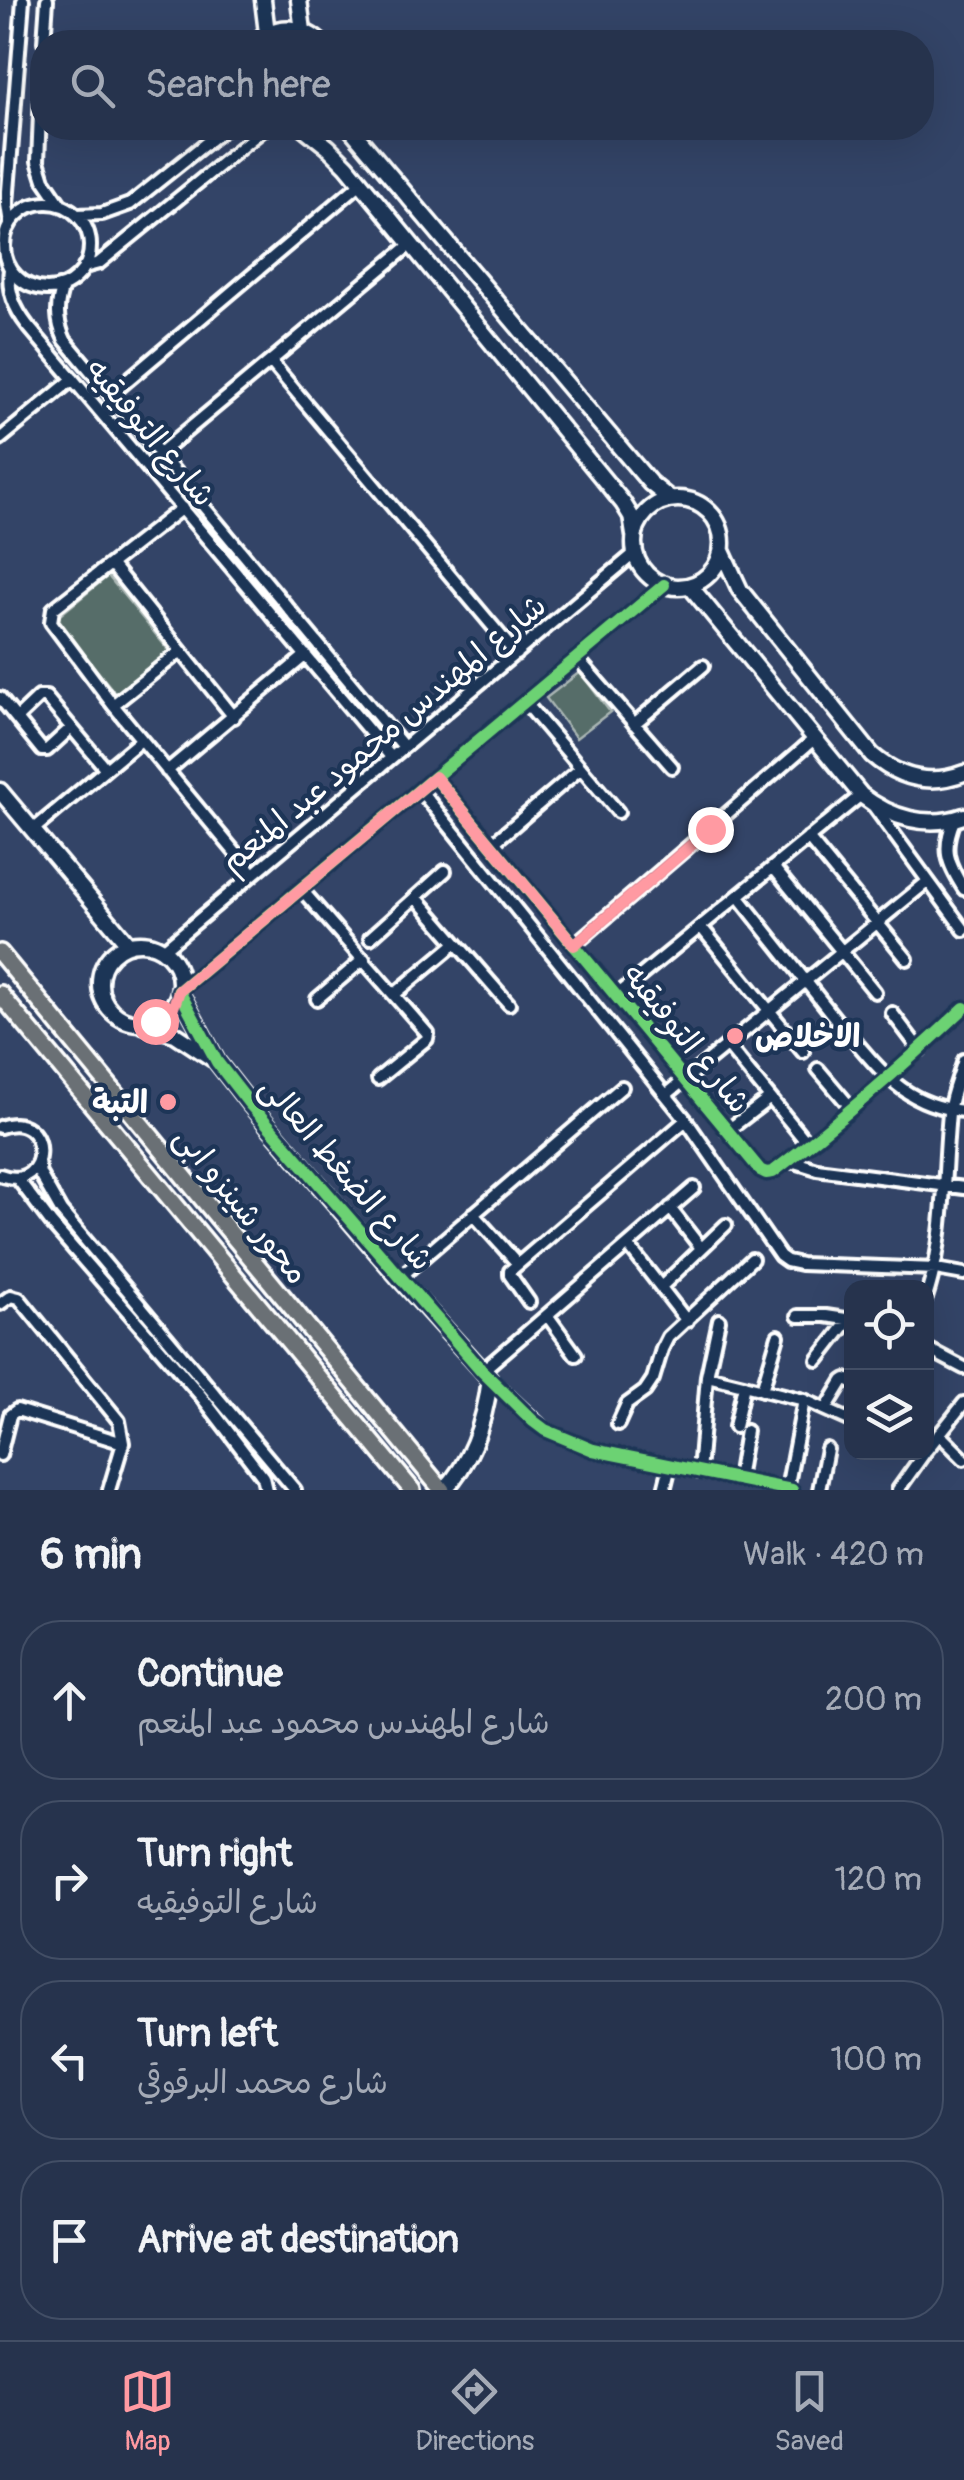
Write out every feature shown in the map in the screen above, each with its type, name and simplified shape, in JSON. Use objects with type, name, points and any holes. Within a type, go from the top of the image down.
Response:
[{"type":"main road","name":"محور شينزو ابى","points":[[0,953],[443,1490]]},
{"type":"main road","name":"محور شينزو ابى","points":[[0,994],[412,1490]]},
{"type":"street","points":[[10,224],[7,204],[23,0]]},
{"type":"street","points":[[45,30],[47,0]]},
{"type":"street","points":[[261,30],[263,0]]},
{"type":"street","points":[[299,0],[303,30]]},
{"type":"street","points":[[39,140],[38,161],[44,180],[62,206],[76,215],[90,240],[84,268],[77,277],[64,286],[39,289],[28,285],[10,268],[4,254],[4,239],[10,224],[24,210],[42,203],[62,206]]},
{"type":"street","points":[[76,215],[102,214],[130,204],[210,140]]},
{"type":"street","points":[[84,268],[100,263],[250,140]]},
{"type":"street","points":[[320,140],[411,244],[623,503],[631,516],[635,554],[646,573],[664,585],[690,586],[707,576],[722,551],[714,516],[694,501],[670,499],[657,504],[646,512],[634,535]]},
{"type":"street","points":[[360,140],[644,476],[670,499]]},
{"type":"street","points":[[110,395],[360,183]]},
{"type":"street","points":[[159,454],[411,244]]},
{"type":"street","name":"شارع التوفيقيه","points":[[10,268],[8,282],[20,316],[391,757]]},
{"type":"street","name":"شارع التوفيقيه","points":[[64,286],[57,308],[65,340],[404,746]]},
{"type":"street","points":[[271,362],[516,654]]},
{"type":"street","points":[[0,439],[73,379]]},
{"type":"street","points":[[182,508],[53,610],[53,627],[141,740],[254,874]]},
{"type":"street","points":[[722,551],[740,590],[872,755],[890,769],[912,777],[935,780],[964,773]]},
{"type":"street","name":"شارع المهندس محمود عبد المنعم","points":[[163,950],[635,554]]},
{"type":"street","points":[[111,564],[234,717]]},
{"type":"street","name":"شارع المهندس محمود عبد المنعم","points":[[179,991],[664,585]]},
{"type":"street","points":[[690,586],[866,799],[964,930]]},
{"type":"street","points":[[113,705],[181,651]]},
{"type":"street","points":[[168,771],[306,656]]},
{"type":"street","points":[[577,658],[672,767]]},
{"type":"street","points":[[634,724],[702,666]]},
{"type":"street","points":[[17,718],[42,696],[106,769]]},
{"type":"street","points":[[349,707],[361,696]]},
{"type":"street","points":[[0,698],[42,750],[47,750],[71,728]]},
{"type":"street","points":[[525,702],[618,812]]},
{"type":"street","points":[[574,945],[814,739]]},
{"type":"street","points":[[33,830],[141,740]]},
{"type":"street","points":[[492,845],[581,768]]},
{"type":"street","name":"شارع التوفيقيه","points":[[435,777],[760,1170],[772,1172],[788,1160]]},
{"type":"street","name":"شارع التوفيقيه","points":[[420,790],[686,1120],[773,1248],[787,1262],[936,1269]]},
{"type":"street","points":[[0,791],[129,944]]},
{"type":"street","points":[[866,799],[910,820],[936,822],[959,818]]},
{"type":"street","points":[[616,996],[808,838],[866,799]]},
{"type":"street","points":[[959,818],[948,838],[948,856],[950,868],[964,889]]},
{"type":"street","points":[[808,838],[907,959]]},
{"type":"street","points":[[773,867],[875,992]]},
{"type":"street","points":[[370,938],[445,871]]},
{"type":"street","points":[[666,1095],[927,882]]},
{"type":"street","points":[[302,889],[426,1032],[428,1037],[378,1078]]},
{"type":"street","points":[[738,896],[838,1022]]},
{"type":"street","points":[[416,897],[509,1004]]},
{"type":"street","points":[[700,927],[803,1052]]},
{"type":"street","points":[[395,994],[456,942]]},
{"type":"street","points":[[129,944],[150,944],[163,950],[176,965],[180,978],[174,1005],[155,1021],[138,1023],[121,1018],[108,1008],[100,984],[108,959],[129,944]]},
{"type":"street","points":[[317,999],[364,959]]},
{"type":"street","name":"شارع الضغط العالى","points":[[179,991],[217,1062],[486,1375]]},
{"type":"street","points":[[788,1160],[888,1080],[964,1008]]},
{"type":"street","points":[[892,1013],[920,1050]]},
{"type":"street","name":"شارع الضغط العالى","points":[[138,1023],[175,1034],[217,1062]]},
{"type":"street","points":[[854,1041],[888,1080],[930,1106],[964,1111]]},
{"type":"street","points":[[728,1045],[808,1144]]},
{"type":"street","points":[[932,1280],[946,1187],[949,1110],[964,1060]]},
{"type":"street","points":[[818,1069],[852,1110]]},
{"type":"street","points":[[399,1278],[622,1087]]},
{"type":"street","points":[[727,1131],[770,1098]]},
{"type":"street","points":[[530,1302],[510,1274],[518,1264],[686,1120]]},
{"type":"street","points":[[3,1124],[22,1125],[33,1132],[39,1143],[40,1174],[61,1211],[295,1490]]},
{"type":"street","points":[[788,1160],[818,1169],[964,1188]]},
{"type":"street","points":[[1,1177],[17,1178],[30,1173],[38,1162]]},
{"type":"street","points":[[17,1178],[51,1223],[201,1396],[263,1478],[266,1490]]},
{"type":"street","points":[[443,1490],[458,1482],[478,1435],[486,1375],[546,1315],[694,1188]]},
{"type":"street","points":[[670,1208],[701,1248]]},
{"type":"street","points":[[474,1214],[518,1264]]},
{"type":"street","points":[[661,1287],[726,1224]]},
{"type":"street","points":[[628,1245],[687,1321]]},
{"type":"street","points":[[618,1424],[627,1404],[645,1391],[653,1379],[664,1343],[752,1259]]},
{"type":"street","points":[[936,1269],[964,1274]]},
{"type":"street","points":[[0,1304],[11,1296],[19,1298],[119,1421],[123,1443],[109,1490]]},
{"type":"street","points":[[546,1315],[576,1355]]},
{"type":"street","points":[[798,1316],[844,1320]]},
{"type":"street","points":[[699,1472],[707,1376],[719,1320]]},
{"type":"street","points":[[818,1360],[844,1328]]},
{"type":"street","points":[[762,1390],[778,1336]]},
{"type":"street","points":[[934,1352],[964,1368]]},
{"type":"street","points":[[486,1375],[533,1421],[556,1436],[593,1450],[790,1490],[804,1400]]},
{"type":"street","points":[[707,1376],[804,1400],[844,1418]]},
{"type":"street","points":[[826,1409],[844,1380]]},
{"type":"street","points":[[726,1490],[733,1478],[744,1386]]},
{"type":"street","points":[[964,1403],[934,1435],[964,1459]]},
{"type":"street","points":[[0,1455],[14,1410],[123,1443]]},
{"type":"street","points":[[246,1456],[259,1447]]},
{"type":"street","points":[[819,1490],[827,1448]]},
{"type":"street","points":[[898,1490],[920,1460]]},
{"type":"street","points":[[664,1490],[670,1466]]},
{"type":"green space","points":[[108,576],[170,652],[117,695],[55,619]]},
{"type":"green space","points":[[580,672],[610,712],[576,738],[546,698]]},
{"type":"cycle path","points":[[664,585],[179,991],[217,1062],[249,1103],[482,1371],[533,1421],[593,1450],[792,1490]]},
{"type":"cycle path","points":[[435,777],[766,1173],[773,1172],[847,1113],[964,1008]]},
{"type":"place","name":"الاخلاص","points":[[735,1036]]},
{"type":"place","name":"التبة","points":[[168,1102]]},
{"type":"route","points":[[155,1021],[174,1005],[179,991],[435,777],[574,945],[710,829]]}]
